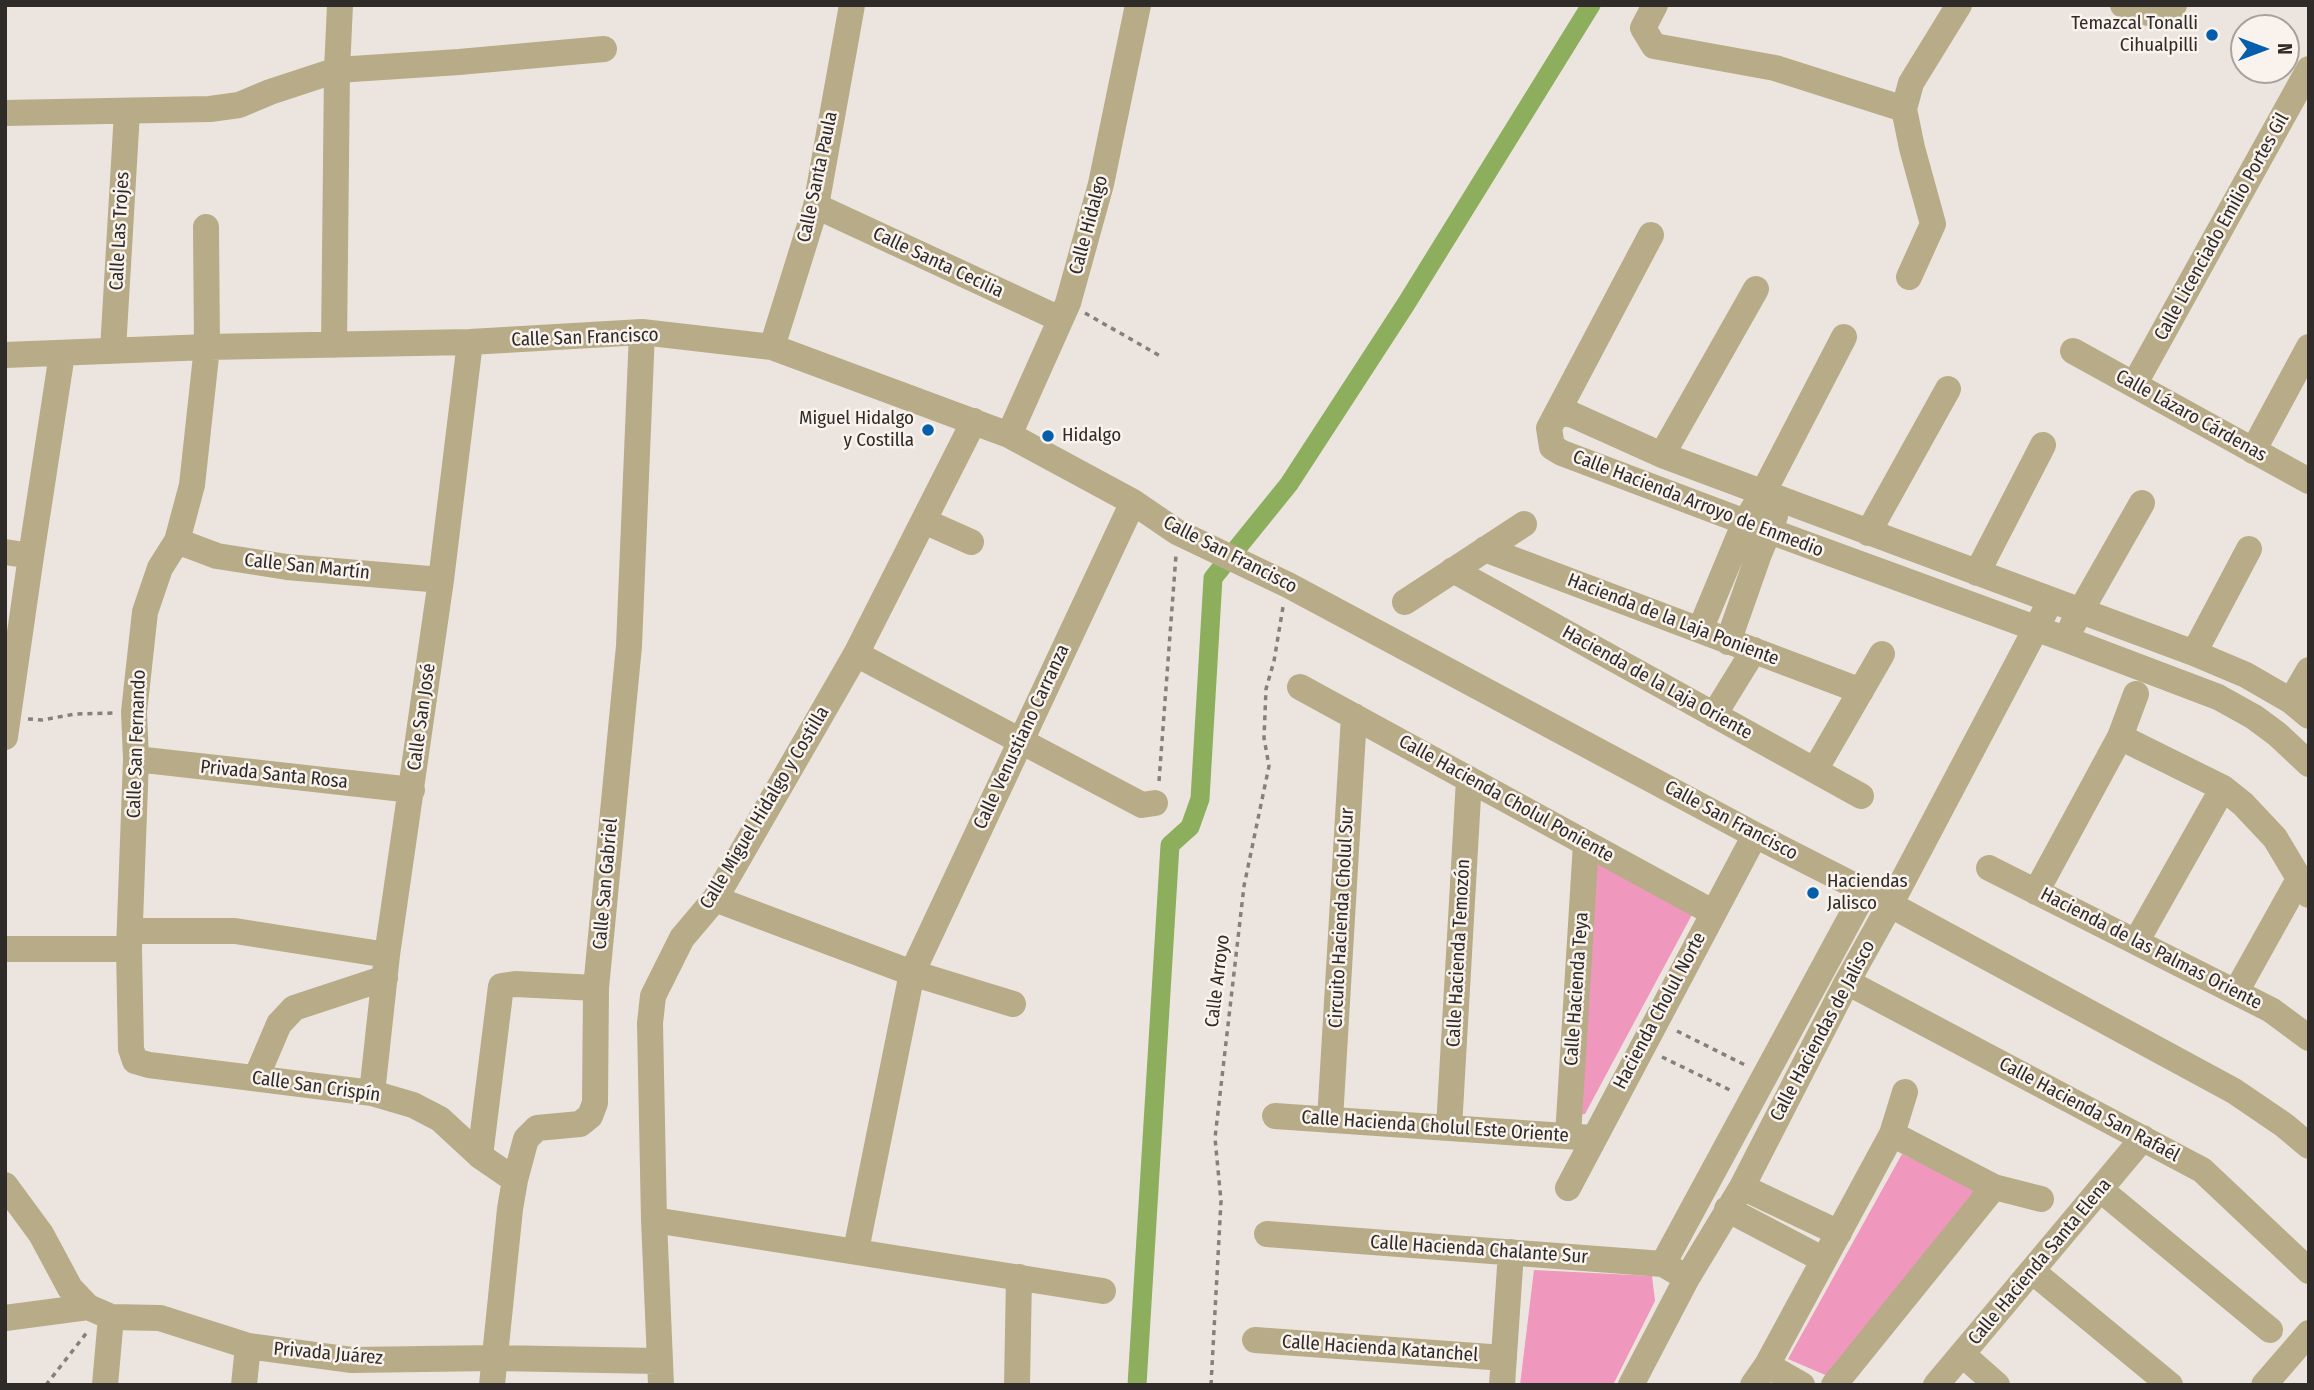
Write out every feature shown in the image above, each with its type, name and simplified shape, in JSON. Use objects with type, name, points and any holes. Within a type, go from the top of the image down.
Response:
[{"type":"street","points":[[334,345],[340,5]]},
{"type":"street","name":"Calle Santa Paula","points":[[772,346],[816,206],[852,5]]},
{"type":"street","name":"Calle Hidalgo","points":[[1009,435],[1064,311],[1101,184],[1138,5]]},
{"type":"street","points":[[1655,5],[1643,28],[1654,46],[1774,68],[1905,109]]},
{"type":"street","points":[[1909,277],[1933,224],[1912,148],[1905,109],[1911,83],[1959,5]]},
{"type":"street","points":[[2123,5],[2152,14],[2172,9],[2174,5]]},
{"type":"street","points":[[5,113],[211,110],[239,105],[337,70],[604,49]]},
{"type":"street","name":"Calle Licenciado Emilio Portes Gil","points":[[2134,385],[2309,69]]},
{"type":"street","name":"Calle Las Trojes","points":[[113,350],[127,112]]},
{"type":"street","name":"Calle Santa Cecilia","points":[[816,206],[1064,311]]},
{"type":"street","name":"Calle San Fernando","points":[[135,1061],[131,1049],[130,940],[136,760],[134,712],[145,612],[160,568],[177,541],[192,485],[207,347],[206,227]]},
{"type":"street","points":[[1556,417],[1651,235]]},
{"type":"street","points":[[1662,455],[1756,289]]},
{"type":"street","name":"Calle San Francisco","points":[[5,355],[207,347],[470,342],[642,332],[772,346],[1009,435],[1133,502],[1177,532],[1288,584],[2234,1091],[2284,1125],[2309,1146]]},
{"type":"street","name":"Calle San Gabriel","points":[[492,1385],[515,1180],[526,1139],[537,1128],[580,1124],[590,1116],[595,1103],[596,988],[629,646],[642,332]]},
{"type":"street","points":[[1700,630],[1773,497],[1844,337]]},
{"type":"street","name":"Calle San José","points":[[372,1093],[386,966],[441,580],[470,342]]},
{"type":"street","points":[[2253,451],[2309,348]]},
{"type":"street","name":"Calle Lázaro Cárdenas","points":[[2073,351],[2309,481]]},
{"type":"street","points":[[7,727],[18,554],[62,354]]},
{"type":"street","points":[[1868,533],[1948,389]]},
{"type":"street","name":"Calle Hacienda Arroyo de Enmedio","points":[[2300,709],[2246,675],[2194,653],[1662,455],[1573,415],[1563,413],[1556,417],[1549,428],[1552,447],[1562,453],[2218,697],[2261,723],[2309,764]]},
{"type":"street","name":"Calle Miguel Hidalgo y Costilla","points":[[659,1373],[650,1023],[653,996],[682,938],[715,899],[856,654],[974,421]]},
{"type":"street","points":[[1977,573],[2043,445]]},
{"type":"street","name":"Calle Venustiano Carranza","points":[[856,1250],[912,973],[1133,502]]},
{"type":"street","points":[[2065,639],[2142,503]]},
{"type":"street","points":[[924,521],[971,542]]},
{"type":"street","points":[[1405,602],[1524,524]]},
{"type":"street","points":[[1728,642],[1757,526]]},
{"type":"street","name":"Calle San Martín","points":[[177,541],[217,556],[275,565],[441,580]]},
{"type":"street","name":"Hacienda de la Laja Poniente","points":[[1485,549],[1861,691]]},
{"type":"street","points":[[2194,653],[2249,549]]},
{"type":"street","name":"Hacienda de la Laja Oriente","points":[[1453,570],[1861,796]]},
{"type":"street","name":"Calle Haciendas de Jalisco","points":[[1631,1385],[1687,1279],[1742,1187],[1847,982],[2051,600]]},
{"type":"street","points":[[1714,715],[1754,650]]},
{"type":"street","points":[[856,654],[1142,805],[1155,803]]},
{"type":"street","points":[[1815,771],[1882,654]]},
{"type":"street","points":[[2300,709],[2309,670]]},
{"type":"street","name":"Calle Hacienda Cholul Poniente","points":[[1300,687],[1712,912]]},
{"type":"street","points":[[2036,892],[2120,737],[2136,694]]},
{"type":"street","name":"Circuito Hacienda Cholul Sur","points":[[1330,1120],[1354,716]]},
{"type":"street","points":[[2120,737],[2222,788],[2244,804],[2275,838],[2304,887],[2236,992]]},
{"type":"street","name":"Privada Santa Rosa","points":[[136,760],[412,790]]},
{"type":"street","name":"Calle Hacienda Temozón","points":[[1449,1128],[1469,779]]},
{"type":"street","points":[[2136,942],[2222,788]]},
{"type":"street","name":"Hacienda Cholul Norte","points":[[1568,1188],[1755,835]]},
{"type":"street","name":"Calle Hacienda Teya","points":[[1568,1136],[1586,843]]},
{"type":"street","name":"Hacienda de las Palmas Oriente","points":[[1989,868],[2271,1010],[2309,1038]]},
{"type":"street","name":"Calle Haciendas de Jalisco","points":[[1663,1264],[1865,891]]},
{"type":"street","points":[[715,899],[912,973],[1013,1003]]},
{"type":"street","points":[[5,948],[235,931],[386,966]]},
{"type":"street","points":[[257,1078],[279,1024],[294,1007],[386,966]]},
{"type":"street","name":"Calle Hacienda San Rafaél","points":[[1847,982],[2202,1170],[2309,1270]]},
{"type":"street","points":[[480,1156],[501,986],[515,984],[596,988]]},
{"type":"street","name":"Calle San Crispín","points":[[135,1061],[372,1093],[413,1105],[439,1119],[480,1156],[515,1180]]},
{"type":"street","points":[[1802,1385],[1760,1375],[1892,1134],[1905,1092]]},
{"type":"street","name":"Calle Hacienda Cholul Este Oriente","points":[[1275,1116],[1594,1138]]},
{"type":"street","points":[[1892,1134],[1994,1187],[2041,1199]]},
{"type":"street","name":"Calle Hacienda Santa Elena","points":[[1936,1385],[2143,1138]]},
{"type":"street","points":[[5,1185],[41,1234],[69,1288],[100,1313],[105,1385]]},
{"type":"street","points":[[1742,1187],[1839,1233]]},
{"type":"street","points":[[1834,1385],[1994,1187]]},
{"type":"street","points":[[2101,1190],[2270,1330]]},
{"type":"street","points":[[1727,1209],[1824,1260]]},
{"type":"street","points":[[654,1220],[1103,1291]]},
{"type":"street","name":"Calle Hacienda Chalante Sur","points":[[1267,1234],[1663,1264],[1687,1279]]},
{"type":"street","points":[[1502,1385],[1511,1252]]},
{"type":"street","points":[[2032,1271],[2170,1385]]},
{"type":"street","points":[[1017,1385],[1019,1277]]},
{"type":"street","name":"Privada Juárez","points":[[5,1318],[100,1313],[160,1318],[248,1346],[352,1360],[495,1358],[659,1373]]},
{"type":"street","points":[[2264,1385],[2309,1333]]},
{"type":"street","name":"Calle Hacienda Katanchel","points":[[1255,1340],[1504,1358]]},
{"type":"street","points":[[244,1385],[248,1346]]},
{"type":"street","points":[[1962,1354],[1997,1385]]},
{"type":"path","points":[[1064,311],[1162,357]]},
{"type":"path","points":[[1155,803],[1177,532]]},
{"type":"path","name":"Calle Arroyo","points":[[1211,1385],[1221,1201],[1215,1138],[1244,886],[1269,766],[1264,738],[1266,689],[1288,584]]},
{"type":"path","points":[[7,727],[75,714],[134,712]]},
{"type":"path","points":[[1655,1021],[1766,1075]]},
{"type":"path","points":[[1642,1047],[1753,1101]]},
{"type":"path","points":[[46,1385],[100,1313]]},
{"type":"shaded area","points":[[1594,862],[1694,911],[1585,1114],[1575,1115]]},
{"type":"shaded area","points":[[1902,1154],[1981,1192],[1830,1377],[1788,1359]]},
{"type":"shaded area","points":[[1534,1270],[1652,1276],[1655,1301],[1613,1385],[1520,1385]]},
{"type":"waterway","points":[[1137,1385],[1170,845],[1190,827],[1200,799],[1213,578],[1289,484],[1406,304],[1591,5]]},
{"type":"place","name":"Temazcal Tonalli Cihualpilli","points":[[2212,35]]},
{"type":"place","name":"Miguel Hidalgo y Costilla","points":[[928,430]]},
{"type":"place","name":"Hidalgo","points":[[1048,436]]},
{"type":"place","name":"Haciendas Jalisco","points":[[1813,893]]}]
